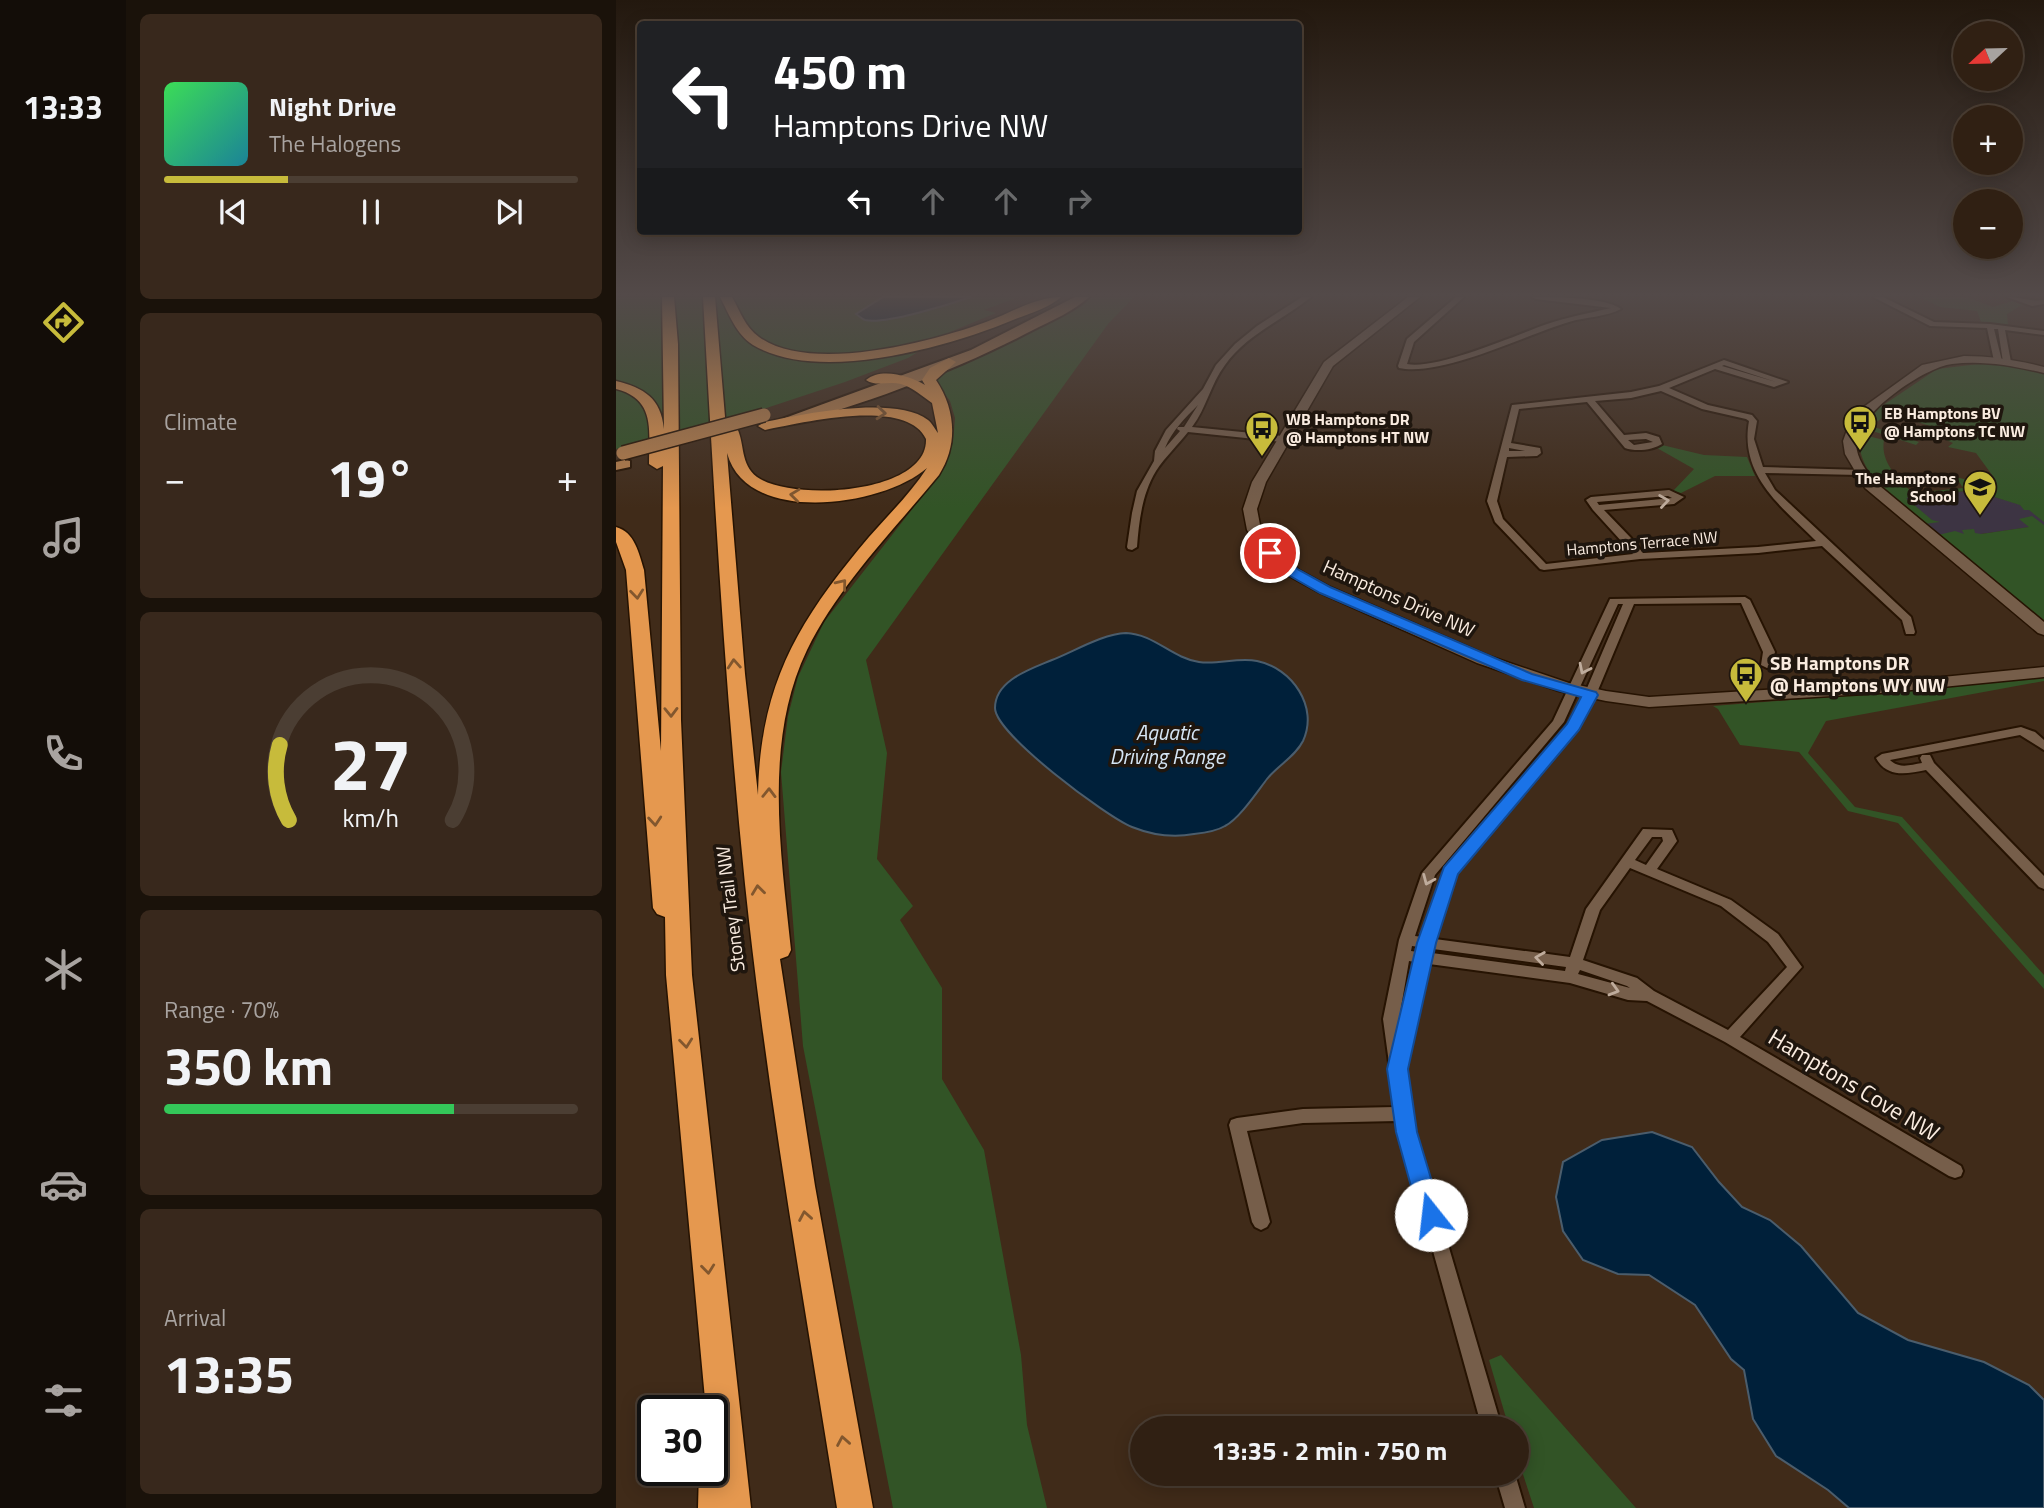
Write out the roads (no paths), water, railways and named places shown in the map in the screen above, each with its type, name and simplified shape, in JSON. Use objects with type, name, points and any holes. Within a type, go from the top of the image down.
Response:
[{"type":"highway","points":[[671,367],[669,593],[679,975],[733,1508]]},
{"type":"highway","name":"Stoney Trail NW","points":[[715,367],[735,674],[773,1006],[800,1186],[855,1508]]},
{"type":"highway","points":[[724,367],[735,458],[752,481],[785,494],[820,497],[851,494],[881,486],[909,474],[928,460],[934,445],[932,431],[926,425],[907,417],[880,412],[838,413],[765,421]]},
{"type":"highway","points":[[773,1006],[782,984],[773,884],[769,774],[771,744],[780,698],[799,649],[819,612],[925,482],[941,457],[947,425],[936,388],[929,380],[941,367]]},
{"type":"highway","points":[[873,380],[905,380],[914,383],[938,401]]},
{"type":"highway","points":[[616,385],[642,393],[653,408],[659,534],[669,593]]},
{"type":"highway","points":[[616,532],[627,543],[635,570],[661,871],[668,934],[679,975]]},
{"type":"highway","points":[[716,1508],[717,1359]]},
{"type":"main road","points":[[765,421],[906,367]]},
{"type":"main road","points":[[619,458],[765,421],[905,380],[936,367]]},
{"type":"street","points":[[1132,547],[1137,503],[1159,461],[1170,452],[1181,427],[1205,401],[1205,391],[1218,367]]},
{"type":"street","name":"Hamptons Drive NW","points":[[1326,367],[1259,482],[1250,509],[1254,530],[1270,553],[1294,573],[1325,590],[1527,677],[1573,692],[1649,702],[1881,688],[2044,672]]},
{"type":"street","points":[[1404,367],[1413,370],[1424,367]]},
{"type":"street","name":"Hamptons Terrace NW","points":[[1712,367],[1662,388],[1631,395],[1515,407],[1492,501],[1498,520],[1544,567],[1640,555],[1758,550],[1824,543]]},
{"type":"street","points":[[1719,367],[1774,385],[1784,382],[1742,367]]},
{"type":"street","points":[[1926,367],[1872,405],[1855,421],[1850,440],[1857,468],[1891,504],[2044,631]]},
{"type":"street","points":[[1662,388],[1706,407],[1749,417],[1753,421],[1750,439],[1758,467],[1771,491],[1907,619],[1910,632]]},
{"type":"street","points":[[1590,400],[1622,438]]},
{"type":"street","points":[[1181,427],[1284,437]]},
{"type":"street","points":[[1758,467],[1857,468]]},
{"type":"street","points":[[1596,508],[1674,501],[1679,497],[1669,493],[1591,500],[1596,508],[1628,537],[1640,555]]},
{"type":"street","points":[[1398,1069],[1425,951],[1450,872],[1558,722],[1597,643],[1614,601],[1745,600],[1769,652],[1767,665]]},
{"type":"street","points":[[1489,1416],[1407,1132],[1391,1019],[1404,947],[1429,873],[1573,726],[1590,695],[1630,601]]},
{"type":"street","points":[[1597,643],[1612,646]]},
{"type":"street","name":"Hamptons Drive NW","points":[[1795,692],[1873,679],[2044,662]]},
{"type":"street","points":[[1929,765],[1900,770],[1883,763],[1883,756],[2021,730],[2044,746]]},
{"type":"street","points":[[1921,748],[1929,765],[2044,884]]},
{"type":"street","points":[[1572,970],[1593,909],[1648,832],[1657,830],[1667,833],[1670,841],[1649,871]]},
{"type":"street","points":[[1627,862],[1727,903],[1773,938],[1794,967],[1730,1038]]},
{"type":"street","points":[[1404,947],[1572,970],[1628,994],[1649,995]]},
{"type":"street","name":"Hamptons Cove NW","points":[[1649,995],[1730,1038],[1955,1171]]},
{"type":"street","points":[[1261,1222],[1237,1125],[1303,1116],[1404,1114]]},
{"type":"street","points":[[1510,1486],[1516,1508]]},
{"type":"water","name":"Aquatic Driving Range","points":[[1126,633],[1145,637],[1189,660],[1213,663],[1250,660],[1270,665],[1291,680],[1305,703],[1307,728],[1296,752],[1276,769],[1242,811],[1222,828],[1170,836],[1132,827],[1100,808],[1054,773],[1013,736],[1000,720],[995,708],[997,698],[1007,683],[1034,667],[1098,640]]},
{"type":"water","points":[[1652,1132],[1692,1147],[1742,1207],[1770,1220],[1801,1246],[1858,1313],[1908,1340],[1984,1362],[2029,1385],[2044,1400],[2044,1508],[1849,1508],[1828,1490],[1776,1456],[1753,1419],[1744,1370],[1731,1359],[1695,1305],[1649,1275],[1618,1274],[1583,1260],[1563,1231],[1556,1197],[1563,1162],[1602,1140]]},
{"type":"place","name":"EB Hamptons BV @ Hamptons TC NW","points":[[1860,452]]},
{"type":"place","name":"WB Hamptons DR @ Hamptons HT NW","points":[[1262,458]]},
{"type":"place","name":"The Hamptons School","points":[[1980,517]]},
{"type":"place","name":"SB Hamptons DR @ Hamptons WY NW","points":[[1746,704]]}]
